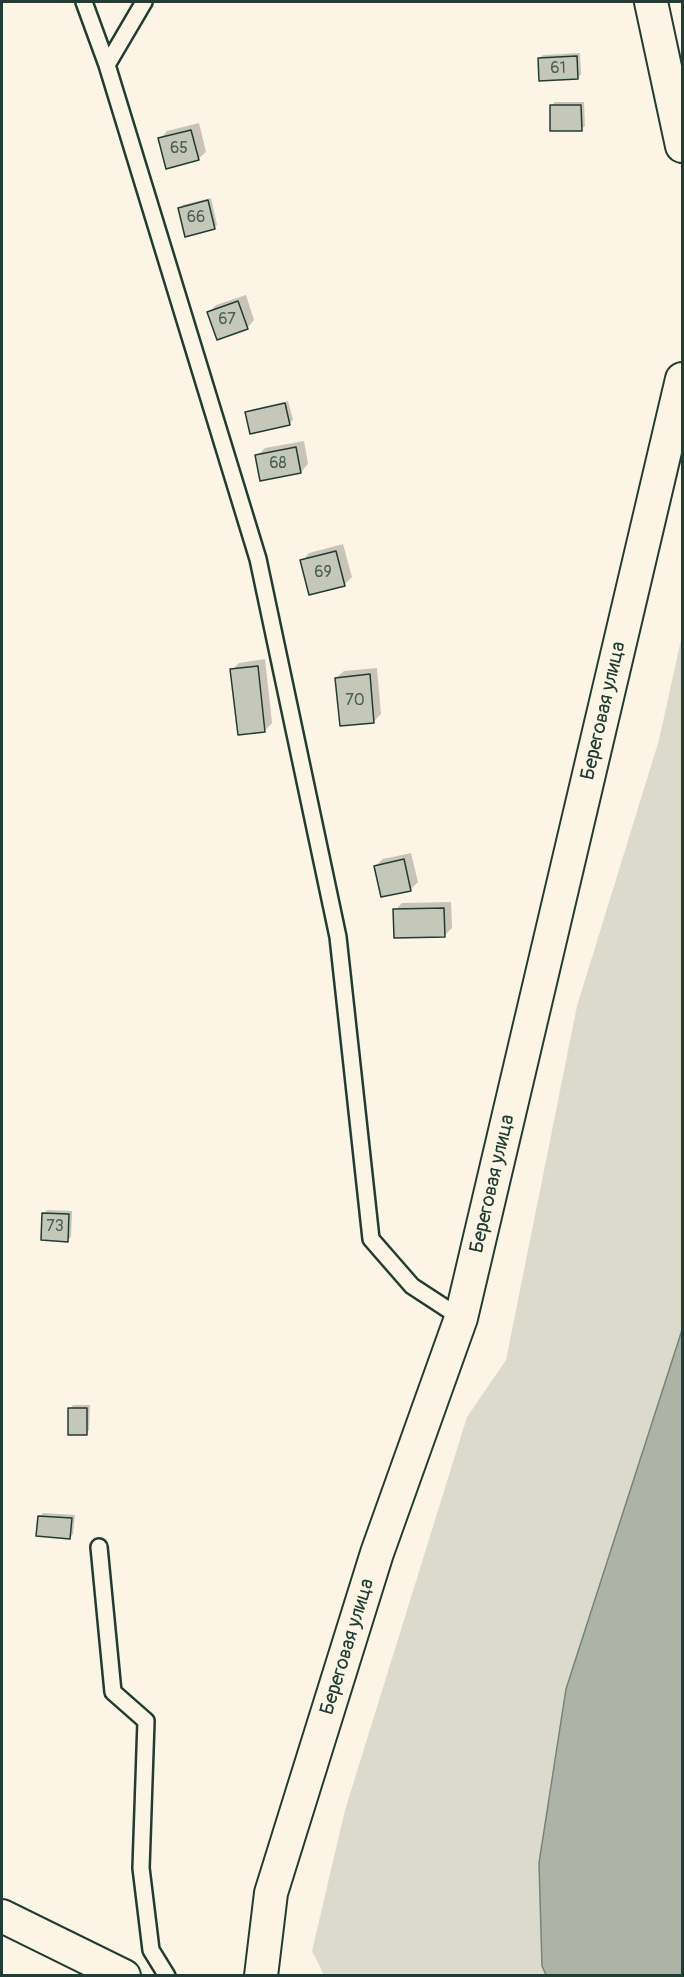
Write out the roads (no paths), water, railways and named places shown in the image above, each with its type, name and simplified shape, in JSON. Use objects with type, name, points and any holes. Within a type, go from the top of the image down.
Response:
[{"type":"street","points":[[651,2],[682,146]]},
{"type":"street","name":"Береговая улица","points":[[261,1976],[271,1893],[377,1553],[461,1318],[682,379]]},
{"type":"street","points":[[2,1916],[124,1976]]},
{"type":"lane","points":[[84,2],[107,65],[258,559],[338,937],[371,1239],[412,1286],[461,1318]]},
{"type":"lane","points":[[107,65],[144,2]]},
{"type":"lane","points":[[99,1547],[113,1692],[146,1721],[141,1868],[152,1950],[167,1976]]}]
